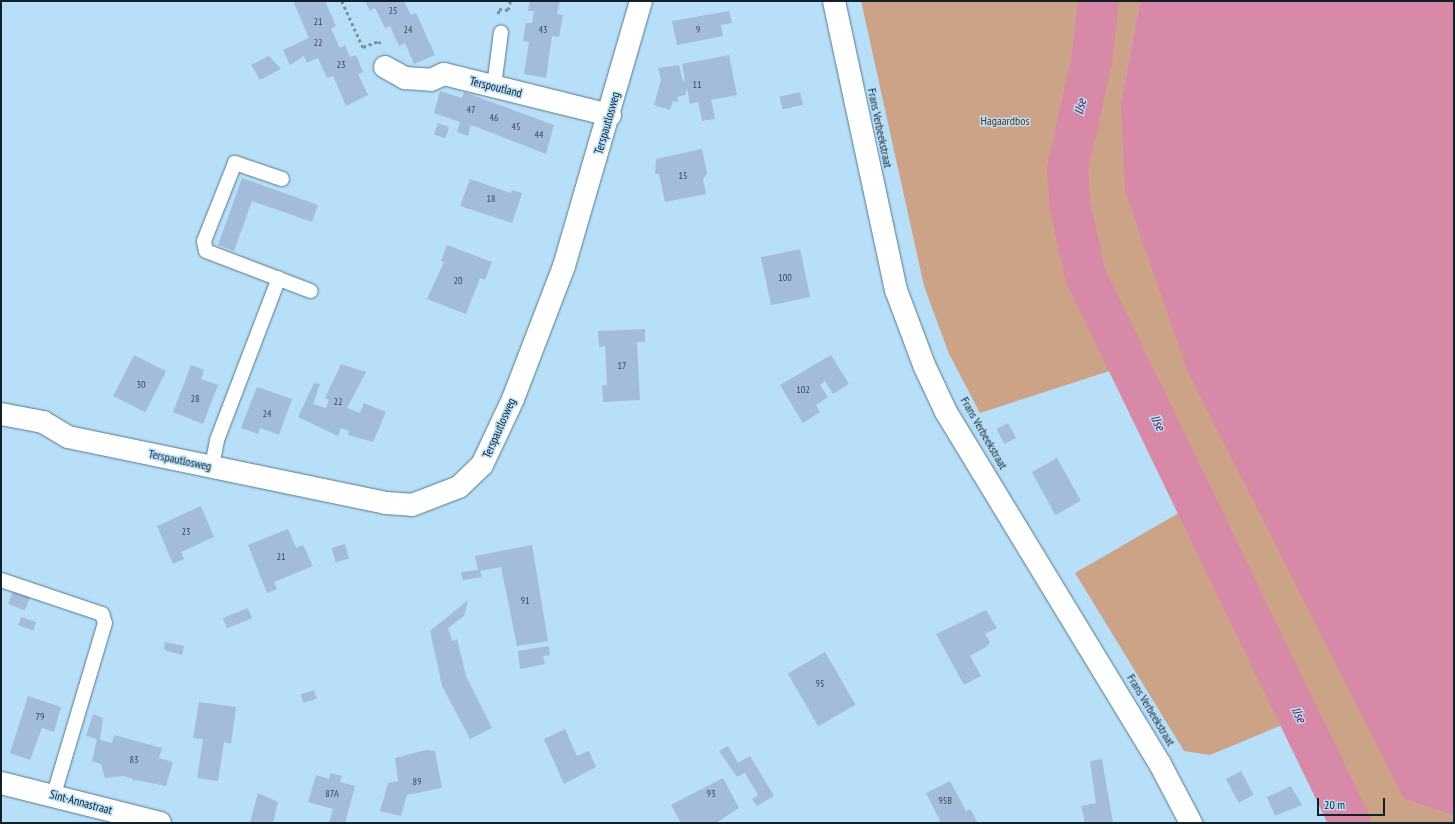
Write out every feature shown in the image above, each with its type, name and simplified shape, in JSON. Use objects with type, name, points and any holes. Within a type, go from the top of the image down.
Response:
[{"type":"street","name":"Terspautlosweg","points":[[1,414],[43,422],[68,437],[386,503],[412,505],[459,487],[482,466],[513,398],[564,266],[610,115],[641,1]]},
{"type":"street","name":"Frans Verbeekstraat","points":[[834,1],[896,290],[924,365],[950,418],[1160,764],[1191,823]]},
{"type":"street","name":"Terspoutland","points":[[385,67],[405,78],[431,80],[444,74],[610,115]]},
{"type":"street","name":"Sint-Annastraat","points":[[1,783],[54,794],[160,823]]},
{"type":"lane","points":[[494,86],[501,32]]},
{"type":"lane","points":[[282,179],[235,163],[204,241],[206,251],[311,290]]},
{"type":"lane","points":[[212,466],[217,440],[279,278]]},
{"type":"lane","points":[[1,580],[102,614],[105,623],[54,794]]},
{"type":"path","points":[[342,1],[363,47],[379,41],[385,67]]},
{"type":"green space","name":"Hagaardbos","points":[[861,1],[1140,1],[1121,102],[1404,799],[1454,816],[1454,823],[1350,823],[1299,718],[1210,755],[1184,751],[1075,573],[1196,503],[1128,365],[980,413],[949,354],[924,286]]},
{"type":"shaded area","points":[[1140,1],[1454,1],[1454,816],[1404,799],[1188,372],[1125,191],[1121,102]]},
{"type":"building","points":[[293,1],[325,1],[336,26],[331,29],[340,48],[345,45],[350,57],[356,55],[363,72],[358,74],[368,95],[346,106],[333,76],[327,78],[318,58],[307,63],[304,56],[290,65],[283,50],[309,38]]},
{"type":"building","points":[[365,1],[404,1],[411,15],[416,13],[435,55],[414,64],[405,43],[399,46],[390,26],[385,28],[375,8],[370,11]]},
{"type":"building","points":[[530,1],[560,1],[557,14],[563,15],[559,37],[552,36],[546,78],[524,74],[529,42],[523,41],[526,23],[532,23],[534,11],[528,11]]},
{"type":"building","points":[[729,11],[732,23],[721,25],[723,36],[677,45],[672,21]]},
{"type":"building","points":[[729,55],[737,95],[711,100],[715,119],[702,121],[698,102],[690,104],[687,88],[685,95],[677,97],[679,102],[673,101],[670,110],[654,105],[661,80],[658,68],[679,65],[683,81],[685,81],[682,64]]},
{"type":"building","points":[[269,56],[281,69],[260,80],[251,65]]},
{"type":"building","points":[[440,91],[462,98],[464,92],[554,125],[546,154],[471,125],[468,136],[457,132],[460,122],[434,113]]},
{"type":"building","points":[[800,92],[803,105],[782,109],[780,97]]},
{"type":"building","points":[[438,123],[449,127],[445,138],[434,134]]},
{"type":"building","points":[[702,149],[707,173],[703,180],[706,194],[665,202],[659,174],[655,174],[656,159]]},
{"type":"building","points":[[242,178],[318,205],[312,222],[252,201],[234,251],[218,245]]},
{"type":"building","points":[[470,179],[511,193],[512,190],[522,193],[512,223],[460,206]]},
{"type":"building","points":[[447,245],[492,262],[485,280],[480,278],[466,314],[427,299],[444,262],[441,261]]},
{"type":"building","points":[[800,249],[810,297],[771,305],[761,257]]},
{"type":"building","points":[[645,329],[645,342],[637,342],[640,400],[603,402],[602,385],[607,385],[605,346],[599,347],[598,331]]},
{"type":"building","points":[[134,355],[166,371],[145,412],[113,396]]},
{"type":"building","points":[[831,355],[849,384],[833,394],[825,381],[820,385],[828,397],[816,405],[820,412],[803,423],[780,385]]},
{"type":"building","points":[[341,364],[366,372],[347,408],[360,413],[364,403],[386,412],[373,442],[348,435],[349,431],[341,428],[338,436],[298,417],[314,383],[320,384],[313,404],[326,408],[329,400],[325,398]]},
{"type":"building","points":[[191,365],[204,370],[201,379],[218,385],[203,424],[173,412]]},
{"type":"building","points":[[257,387],[292,399],[279,435],[260,428],[258,434],[241,428]]},
{"type":"building","points":[[1008,423],[1016,438],[1005,444],[997,429]]},
{"type":"building","points":[[1057,458],[1081,501],[1055,515],[1032,472]]},
{"type":"building","points":[[201,506],[214,537],[181,552],[184,559],[173,564],[157,526]]},
{"type":"building","points":[[288,529],[296,548],[303,545],[313,566],[274,582],[277,589],[267,593],[248,545]]},
{"type":"building","points":[[345,544],[349,558],[336,562],[332,548]]},
{"type":"building","points":[[532,545],[548,641],[517,646],[501,567],[480,571],[482,577],[463,580],[461,572],[478,570],[475,556]]},
{"type":"building","points":[[14,589],[31,596],[25,611],[8,604]]},
{"type":"building","points":[[468,600],[464,616],[448,628],[452,641],[457,639],[466,676],[492,728],[470,739],[442,686],[430,631]]},
{"type":"building","points":[[248,608],[252,618],[227,628],[223,618]]},
{"type":"building","points":[[986,610],[997,628],[985,634],[990,642],[986,647],[970,656],[981,676],[964,685],[936,634]]},
{"type":"building","points":[[21,617],[36,622],[33,631],[18,626]]},
{"type":"building","points":[[165,642],[184,646],[182,655],[164,650]]},
{"type":"building","points":[[549,646],[550,655],[543,656],[545,664],[520,669],[518,651]]},
{"type":"building","points":[[825,652],[856,705],[818,726],[788,674]]},
{"type":"building","points":[[314,690],[317,699],[303,703],[301,694]]},
{"type":"building","points":[[28,696],[61,707],[54,732],[42,728],[30,760],[10,753]]},
{"type":"building","points":[[199,702],[236,707],[231,744],[224,742],[218,781],[197,778],[203,739],[193,738]]},
{"type":"building","points":[[93,714],[103,718],[100,740],[112,743],[114,735],[162,748],[159,758],[173,762],[166,786],[135,780],[134,783],[133,779],[123,776],[105,778],[101,764],[92,761],[97,739],[86,736]]},
{"type":"building","points":[[565,729],[577,756],[589,751],[596,767],[564,784],[544,739]]},
{"type":"building","points":[[728,746],[738,763],[750,756],[774,796],[757,806],[752,799],[758,795],[745,773],[737,777],[719,751]]},
{"type":"building","points":[[426,750],[435,751],[442,788],[407,795],[401,816],[380,811],[388,783],[398,781],[395,758]]},
{"type":"building","points":[[1102,759],[1113,823],[1085,823],[1081,806],[1096,803],[1090,761]]},
{"type":"building","points":[[1241,771],[1254,795],[1239,803],[1226,779]]},
{"type":"building","points":[[330,773],[342,776],[340,782],[355,786],[345,823],[329,823],[333,809],[308,802],[316,775],[329,779]]},
{"type":"building","points":[[723,778],[739,808],[716,823],[681,823],[671,805]]},
{"type":"building","points":[[950,781],[966,811],[970,809],[978,823],[941,823],[926,793]]},
{"type":"building","points":[[1291,786],[1302,805],[1275,816],[1267,797]]},
{"type":"building","points":[[258,793],[278,802],[273,823],[250,823]]},
{"type":"waterway","name":"IJse","points":[[1098,1],[1091,61],[1067,168],[1070,207],[1085,275],[1350,823]]}]
